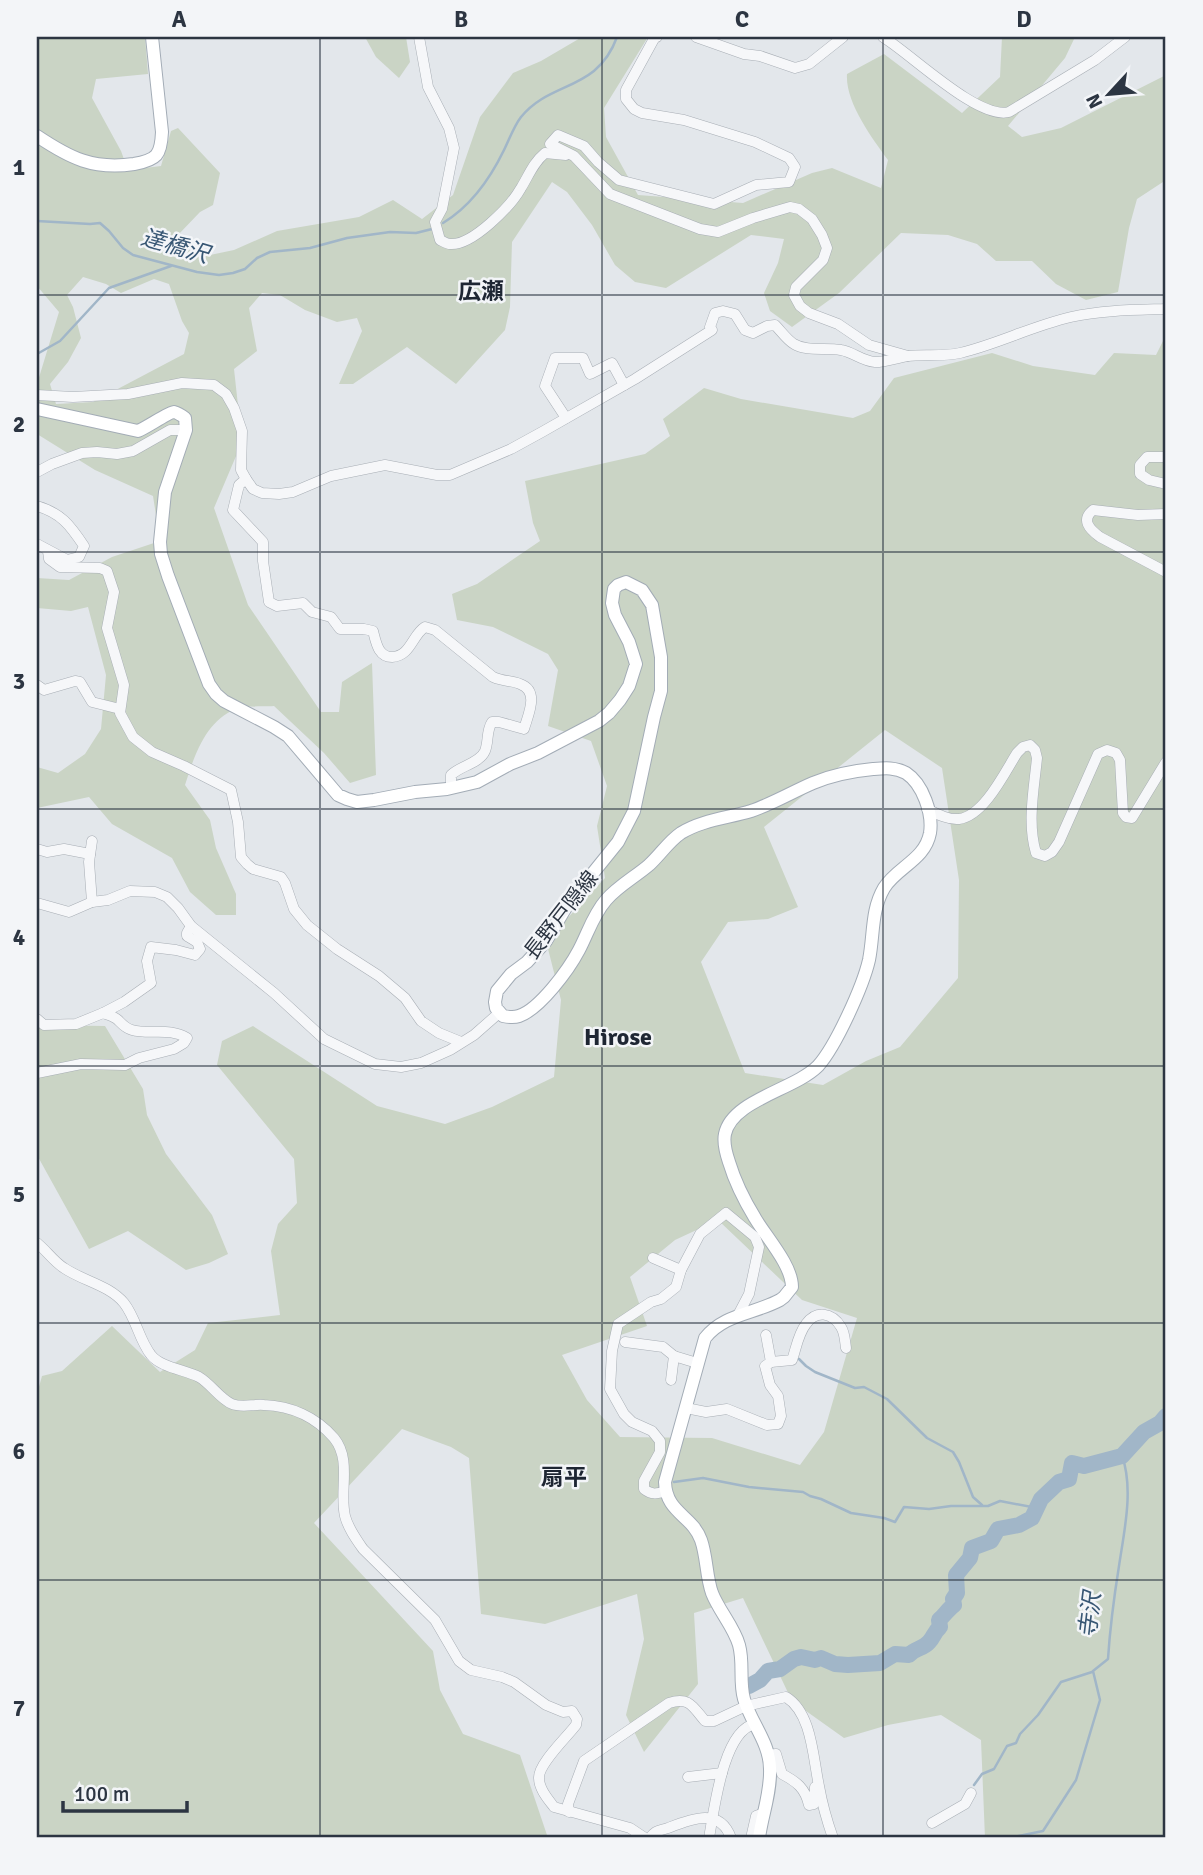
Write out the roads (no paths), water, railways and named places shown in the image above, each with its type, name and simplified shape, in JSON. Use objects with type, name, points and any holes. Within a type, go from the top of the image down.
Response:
[{"type":"main road","points":[[37,136],[79,160],[108,167],[152,160],[158,155],[162,148],[162,132],[152,37]]},
{"type":"main road","points":[[37,409],[138,431],[149,427],[170,412],[177,412],[185,418],[186,430]]},
{"type":"main road","name":"長野戸隠線","points":[[186,430],[165,492],[161,554],[209,684],[224,701],[288,736],[338,795],[346,799],[357,802],[477,782],[600,721],[629,686],[636,664],[629,642],[615,615],[612,603],[614,589],[626,582],[642,590],[649,598],[654,610],[662,657],[661,684],[634,811],[618,842],[573,897],[546,941],[497,991],[495,1002],[499,1013],[507,1017],[519,1016],[543,998],[576,956],[593,918],[605,901],[650,864],[677,836],[691,828],[759,808],[815,782],[846,773],[892,768],[911,776],[920,787],[930,825],[928,844],[882,892],[873,921],[869,957],[862,984],[829,1051],[805,1077],[745,1107],[726,1130],[726,1153],[739,1189],[776,1250],[792,1287],[780,1300],[721,1323],[703,1343],[667,1475],[666,1491]]},
{"type":"main road","points":[[666,1491],[673,1507],[689,1522],[701,1541],[709,1583],[740,1646],[740,1678],[746,1706],[768,1755],[770,1769],[769,1792],[760,1838]]},
{"type":"street","points":[[419,37],[428,87],[449,128],[454,148],[442,209],[435,222],[440,240],[452,244],[468,239],[496,219],[520,191],[537,160],[545,153],[574,156]]},
{"type":"street","points":[[657,37],[626,90],[626,99],[634,109],[642,113],[684,120],[755,142],[789,158],[795,167],[789,182],[756,185],[714,204],[619,180],[584,146],[558,135],[551,144],[574,156],[610,194],[700,229],[718,232],[790,207],[799,209],[812,219],[827,248],[823,260],[796,287],[794,295],[800,306],[809,313],[838,324],[869,345],[909,356]]},
{"type":"street","points":[[696,37],[796,68],[809,64],[843,37]]},
{"type":"street","points":[[883,37],[899,46],[937,78],[978,106],[1000,114],[1009,112],[1056,85],[1125,37]]},
{"type":"street","points":[[37,395],[73,397],[128,394],[183,383],[214,385],[226,394],[234,408],[242,432],[242,470],[246,479],[253,489],[262,493],[279,494],[293,492],[331,476],[385,465],[436,475],[450,475],[511,449],[624,385],[712,330],[710,327],[715,313],[723,311],[736,314],[745,330],[753,333],[766,326],[775,326],[794,345],[811,349],[838,349],[861,359],[877,362],[909,356],[956,354],[982,348],[1044,324],[1074,317],[1166,309]]},
{"type":"street","points":[[566,418],[545,386],[555,358],[583,358],[590,374],[612,363],[624,385]]},
{"type":"street","points":[[37,472],[82,453],[133,452],[170,430],[186,430]]},
{"type":"street","points":[[1166,457],[1147,457],[1140,465],[1140,474],[1149,480],[1166,484]]},
{"type":"street","points":[[246,479],[239,485],[233,510],[263,542],[269,602],[277,606],[303,603],[312,612],[331,617],[340,629],[373,631],[382,653],[387,657],[396,657],[406,652],[419,631],[425,627],[435,630],[493,677],[520,684],[529,690],[532,698],[524,729],[492,722],[485,751],[481,757],[451,775],[451,788]]},
{"type":"street","points":[[37,506],[55,512],[84,546],[79,557],[67,560],[37,544]]},
{"type":"street","points":[[1166,514],[1138,515],[1093,510],[1086,520],[1087,525],[1100,537],[1166,572]]},
{"type":"street","points":[[48,551],[49,559],[61,567],[100,568],[107,571],[114,592],[107,628],[124,685],[120,713],[133,737],[152,752],[231,790],[238,822],[241,857],[253,869],[281,877],[294,909],[307,925],[337,949],[379,976],[405,998],[421,1021],[439,1033],[461,1042]]},
{"type":"street","points":[[37,699],[41,687],[80,682],[92,702],[120,709]]},
{"type":"street","points":[[927,809],[957,820],[970,816],[986,801],[1017,753],[1030,745],[1037,758],[1032,840],[1036,853],[1045,856],[1052,852],[1059,842],[1098,754],[1107,750],[1116,753],[1120,760],[1122,813],[1132,818],[1166,762]]},
{"type":"street","points":[[92,841],[92,902]]},
{"type":"street","points":[[40,851],[64,849],[90,854]]},
{"type":"street","points":[[37,903],[69,912],[130,891],[155,892],[167,898],[191,926],[274,992],[324,1039],[375,1064],[401,1067],[421,1063],[474,1035],[499,1013]]},
{"type":"street","points":[[37,1019],[44,1025],[76,1024],[124,1002],[151,983],[147,961],[151,947],[195,955],[199,952],[199,945],[187,936],[191,926]]},
{"type":"street","points":[[37,1073],[81,1064],[125,1065],[139,1058],[174,1049],[187,1038],[162,1031],[133,1030],[120,1023],[117,1018],[103,1013]]},
{"type":"street","points":[[666,1491],[651,1494],[644,1489],[644,1481],[660,1452],[660,1441],[652,1431],[632,1422],[624,1414],[610,1389],[612,1351],[618,1324],[676,1287],[681,1270],[700,1234],[726,1213],[755,1237],[759,1247],[749,1294],[738,1315]]},
{"type":"street","points":[[37,1243],[63,1268],[109,1291],[124,1304],[151,1356],[159,1363],[201,1378],[229,1403],[240,1406],[262,1404],[286,1407],[308,1416],[326,1429],[337,1442],[341,1453],[346,1518],[355,1536],[363,1549],[435,1620],[459,1661],[471,1670],[514,1682],[546,1705],[563,1712],[572,1711],[577,1719],[576,1725],[540,1769],[539,1779],[544,1794],[554,1807],[631,1828],[647,1838],[655,1830],[666,1829],[677,1823],[701,1818],[713,1819],[722,1823],[731,1838]]},
{"type":"street","points":[[653,1258],[681,1270]]},
{"type":"street","points":[[686,1408],[706,1412],[727,1409],[767,1425],[778,1424],[781,1416],[778,1396],[770,1385],[765,1366],[771,1362],[792,1360],[804,1326],[814,1315],[822,1313],[834,1318],[843,1329],[846,1349]]},
{"type":"street","points":[[766,1335],[771,1362]]},
{"type":"street","points":[[625,1342],[663,1347],[674,1356],[697,1363]]},
{"type":"street","points":[[671,1380],[674,1356]]},
{"type":"street","points":[[569,1812],[568,1804],[584,1761],[669,1703],[680,1699],[687,1701],[705,1721],[714,1721],[746,1706],[786,1697],[798,1708],[811,1740],[818,1784],[833,1838]]},
{"type":"street","points":[[709,1838],[725,1760],[736,1740],[749,1725],[755,1724]]},
{"type":"street","points":[[768,1755],[776,1754],[782,1774],[806,1792],[809,1805],[814,1804],[815,1784],[818,1784]]},
{"type":"street","points":[[688,1777],[722,1773]]},
{"type":"street","points":[[932,1823],[965,1804],[971,1793]]},
{"type":"street","points":[[751,1838],[756,1815],[764,1813]]},
{"type":"waterway","name":"達橋沢","points":[[443,223],[471,200],[486,181],[521,117],[533,105],[598,68],[617,37]]},
{"type":"waterway","name":"達橋沢","points":[[37,221],[100,223],[133,255],[219,275],[245,269],[257,258],[270,252],[310,248],[347,238],[390,232],[416,233],[432,229]]},
{"type":"waterway","points":[[37,354],[60,341],[109,288],[171,266]]},
{"type":"waterway","points":[[799,1359],[815,1372],[855,1388],[864,1387],[887,1399],[927,1438],[953,1452],[973,1497],[982,1505]]},
{"type":"waterway","points":[[749,1686],[760,1680],[768,1671],[780,1669],[801,1657],[815,1660],[821,1658],[835,1664],[848,1665],[880,1663],[895,1654],[909,1655],[924,1646],[940,1627],[939,1620],[954,1605],[953,1599],[957,1593],[956,1575],[970,1558],[972,1548],[991,1541],[998,1529],[1019,1525],[1032,1518],[1041,1499],[1059,1482],[1069,1479],[1072,1463],[1084,1466],[1122,1456],[1144,1432],[1160,1423],[1166,1416]]},
{"type":"waterway","name":"寺沢","points":[[1013,1837],[1043,1831],[1076,1780],[1100,1700],[1093,1671],[1108,1659],[1127,1511],[1126,1469],[1122,1456]]},
{"type":"waterway","points":[[674,1482],[703,1478],[749,1487],[803,1492],[851,1513],[895,1522],[904,1507],[929,1509],[988,1506],[1000,1501],[1037,1508]]},
{"type":"waterway","points":[[974,1785],[982,1774],[994,1769],[1007,1746],[1016,1743],[1020,1734],[1038,1715],[1061,1682],[1092,1672]]},
{"type":"district","name":"広瀬","points":[[481,291]]},
{"type":"district","name":"Hirose","points":[[618,1037]]},
{"type":"district","name":"扇平","points":[[564,1477]]}]
